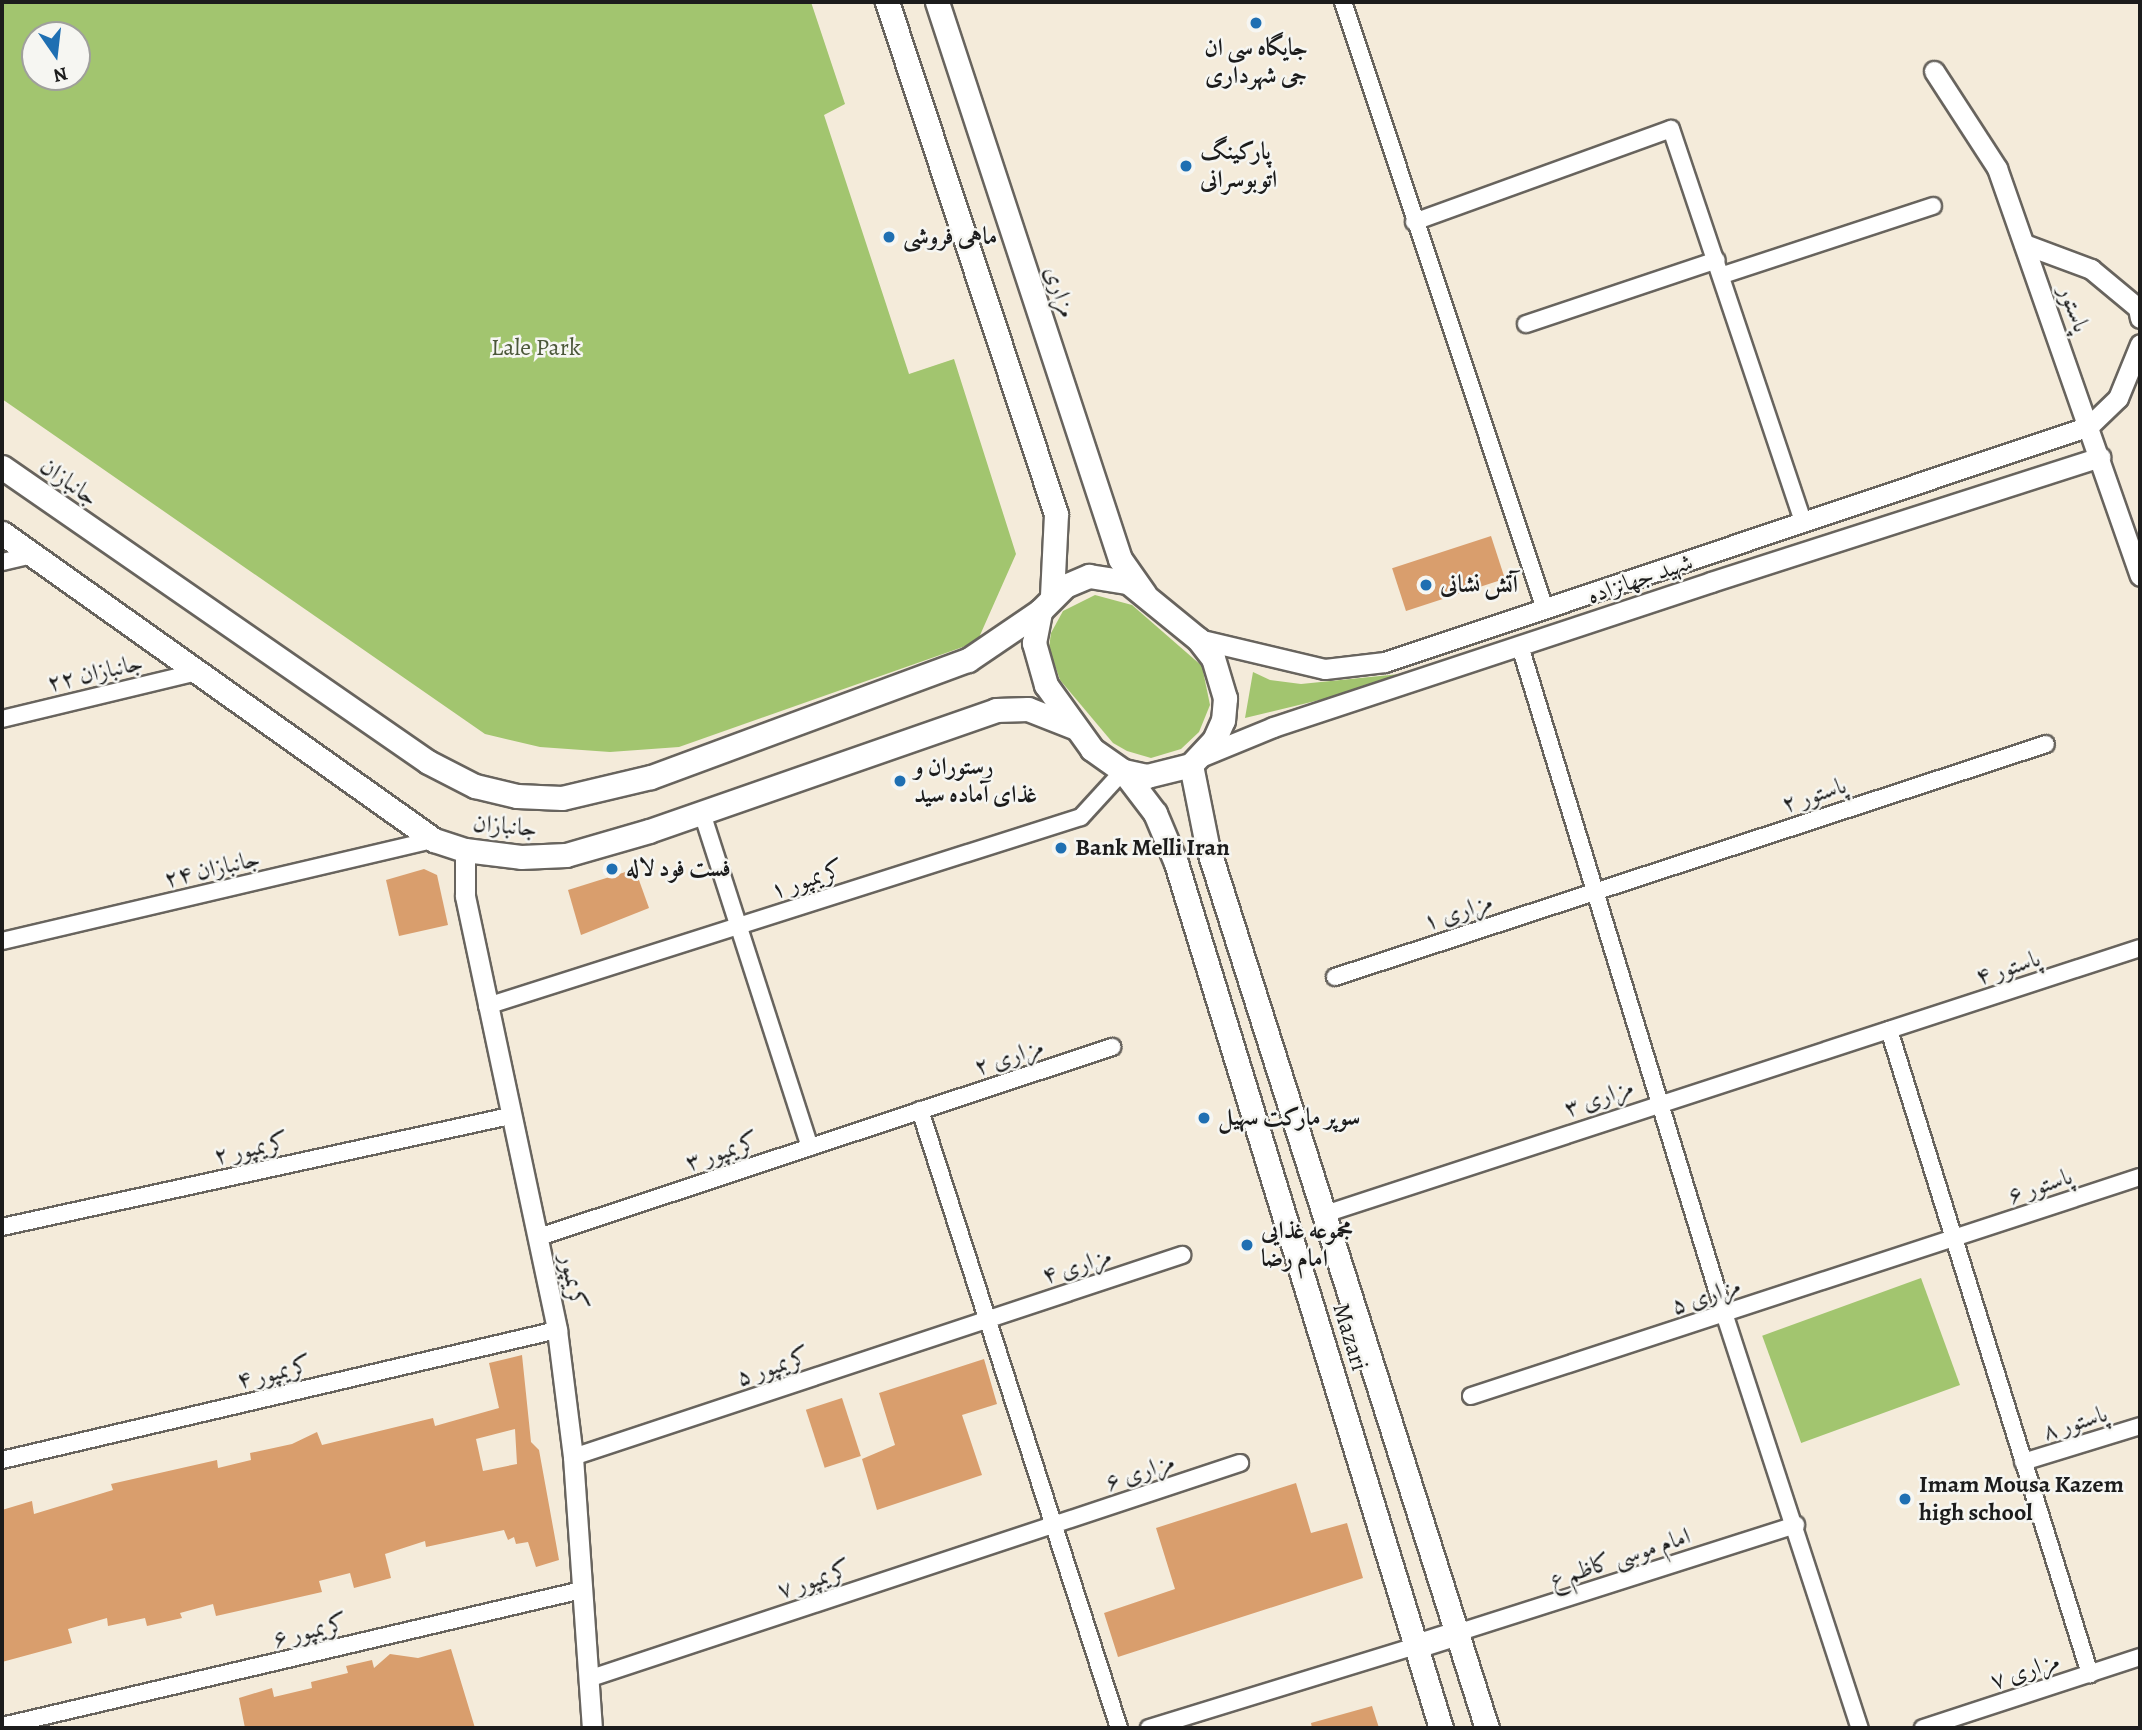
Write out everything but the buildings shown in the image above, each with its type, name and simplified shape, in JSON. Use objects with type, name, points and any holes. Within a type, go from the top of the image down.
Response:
[{"type":"main road","points":[[887,2],[1056,514],[1037,661],[1045,685],[1092,749],[1123,771],[1147,776],[1195,761],[1223,720],[1225,698],[1220,675],[1198,639],[1144,593],[1110,576],[1089,576],[1046,604]]},
{"type":"main road","name":"مزاری","points":[[937,2],[1120,559],[1144,593]]},
{"type":"main road","name":"جانبازان","points":[[2,467],[428,762],[475,786],[517,796],[562,798],[651,777],[968,660],[1046,604]]},
{"type":"main road","name":"جانبازان","points":[[2,533],[434,840],[465,850],[521,857],[566,855],[702,813],[996,710],[1028,709],[1076,728]]},
{"type":"main road","name":"Mazari","points":[[1195,761],[1207,845],[1487,1728]]},
{"type":"main road","name":"Mazari","points":[[1123,771],[1155,813],[1177,863],[1441,1728]]},
{"type":"main road","points":[[1416,1646],[1457,1633]]},
{"type":"street","points":[[1343,2],[1544,606]]},
{"type":"street","name":"پاستور","points":[[1934,71],[1997,168],[2140,576]]},
{"type":"street","points":[[1414,222],[1671,129],[1720,267],[1802,519]]},
{"type":"street","points":[[1526,324],[1933,206]]},
{"type":"street","points":[[2024,244],[2091,269],[2138,308],[2140,318]]},
{"type":"street","points":[[2115,289],[2140,296]]},
{"type":"street","points":[[2089,426],[2118,398],[2140,344]]},
{"type":"street","name":"شهید جهانزاده","points":[[1198,639],[1299,665],[1351,667],[1385,662],[1802,519],[2089,426]]},
{"type":"street","name":"شهید جهانزاده","points":[[1195,761],[1273,727],[2100,457]]},
{"type":"street","points":[[2,562],[32,555]]},
{"type":"street","points":[[1510,618],[1597,890],[1658,1102],[1724,1313],[1796,1525],[1860,1728]]},
{"type":"street","name":"جانبازان ۲۲","points":[[2,719],[198,672]]},
{"type":"street","name":"پاستور ۲","points":[[1597,890],[2046,744]]},
{"type":"street","name":"کریمپور ۱","points":[[487,1006],[1081,817],[1123,771]]},
{"type":"street","points":[[702,813],[810,1147]]},
{"type":"street","name":"جانبازان ۲۴","points":[[2,941],[434,840]]},
{"type":"street","name":"کریمپور","points":[[465,850],[465,896],[557,1330],[573,1457],[592,1728]]},
{"type":"street","name":"مزاری ۱","points":[[1335,977],[1597,890]]},
{"type":"street","name":"پاستور ۴","points":[[1889,1030],[2140,948]]},
{"type":"street","points":[[1889,1030],[2090,1674]]},
{"type":"street","name":"مزاری ۳","points":[[1325,1214],[1658,1102],[1889,1030]]},
{"type":"street","name":"مزاری ۲","points":[[920,1110],[1112,1046]]},
{"type":"street","points":[[920,1110],[1119,1728]]},
{"type":"street","name":"کریمپور ۳","points":[[539,1237],[920,1110]]},
{"type":"street","name":"کریمپور ۲","points":[[2,1227],[510,1116]]},
{"type":"street","name":"پاستور ۶","points":[[1954,1238],[2140,1177]]},
{"type":"street","name":"مزاری ۵","points":[[1471,1396],[1954,1238]]},
{"type":"street","name":"مزاری ۴","points":[[987,1320],[1182,1255]]},
{"type":"street","name":"کریمپور ۵","points":[[573,1457],[987,1320]]},
{"type":"street","name":"کریمپور ۴","points":[[2,1460],[557,1330]]},
{"type":"street","name":"پاستور ۸","points":[[2023,1462],[2140,1426]]},
{"type":"street","name":"مزاری ۶","points":[[1053,1525],[1240,1463]]},
{"type":"street","name":"کریمپور ۷","points":[[588,1679],[1053,1525]]},
{"type":"street","name":"امام موسی کاظم ع","points":[[1457,1633],[1796,1525]]},
{"type":"street","name":"کریمپور ۶","points":[[2,1726],[582,1590]]},
{"type":"street","points":[[1149,1728],[1416,1646]]},
{"type":"street","name":"مزاری ۷","points":[[1923,1728],[2140,1657]]},
{"type":"green space","name":"Lale Park","points":[[2,2],[811,2],[845,104],[824,115],[909,374],[954,359],[1016,554],[977,642],[679,747],[610,752],[540,747],[485,734],[2,399]]},
{"type":"green space","points":[[1095,595],[1132,605],[1202,666],[1210,705],[1199,732],[1181,749],[1151,758],[1127,751],[1113,743],[1060,680],[1049,648],[1051,633],[1063,611]]},
{"type":"green space","points":[[1253,672],[1270,680],[1301,684],[1410,673],[1365,689],[1245,718]]},
{"type":"green space","points":[[1921,1278],[1960,1385],[1801,1443],[1762,1336]]},
{"type":"place","name":"جایگاه سی ان جی شهرداری","points":[[1256,23]]},
{"type":"place","name":"پارکینگ اتوبوسرانی","points":[[1186,166]]},
{"type":"place","name":"ماهی فروشی","points":[[889,237]]},
{"type":"place","name":"آتش نشانی","points":[[1426,585]]},
{"type":"place","name":"رستوران و غذای آماده سید","points":[[900,781]]},
{"type":"place","name":"Bank Melli Iran","points":[[1061,848]]},
{"type":"place","name":"فست فود لاله","points":[[612,869]]},
{"type":"place","name":"سوپر مارکت سهیل","points":[[1204,1118]]},
{"type":"place","name":"مجموعه غذایی امام رضا","points":[[1247,1245]]},
{"type":"place","name":"Imam Mousa Kazem high school","points":[[1905,1499]]}]
